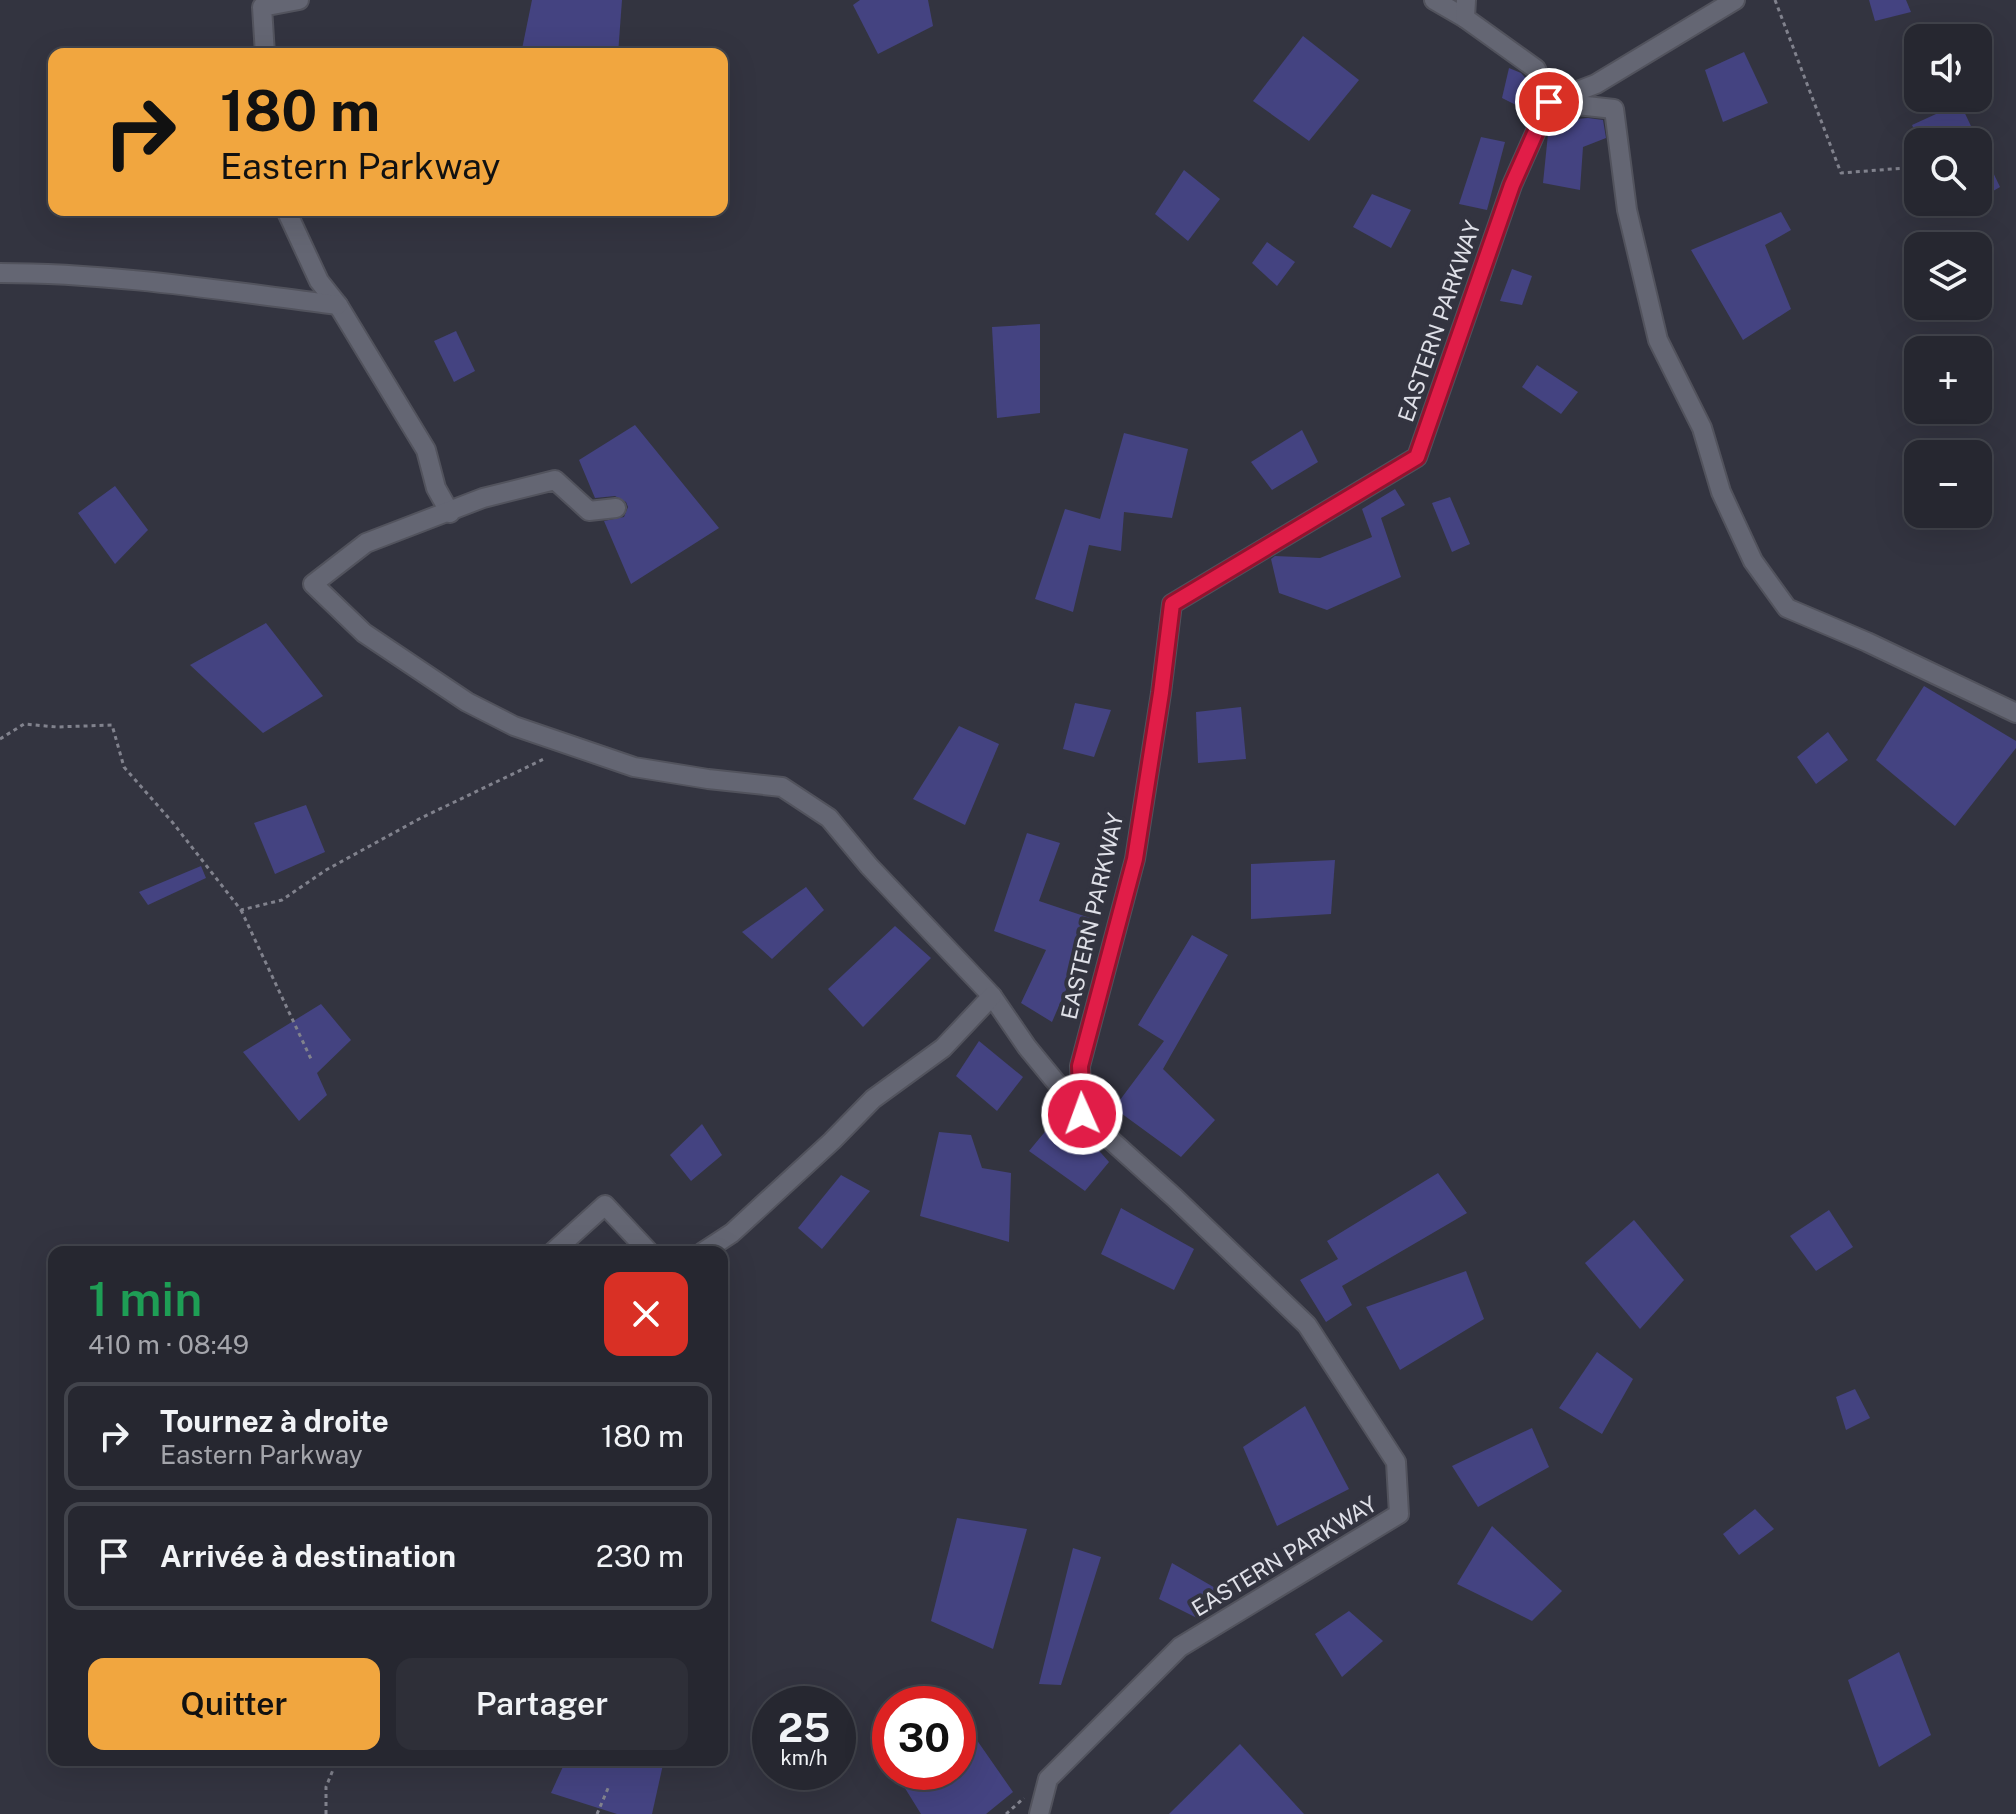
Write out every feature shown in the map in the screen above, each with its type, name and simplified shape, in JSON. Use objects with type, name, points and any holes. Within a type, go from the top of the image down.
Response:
[{"type":"street","points":[[265,48],[262,7],[299,0]]},
{"type":"street","points":[[1434,0],[1466,9],[1536,69],[1549,102]]},
{"type":"street","points":[[1549,102],[1596,84],[1735,0]]},
{"type":"street","points":[[1549,102],[1614,109],[1627,210],[1658,340],[1702,428],[1721,492],[1753,561],[1787,608],[2016,713]]},
{"type":"street","name":"EASTERN PARKWAY","points":[[1039,1814],[1048,1779],[1180,1647],[1399,1514],[1396,1462],[1307,1325],[1082,1114],[1080,1066],[1135,859],[1172,604],[1417,457],[1512,185],[1549,102]]},
{"type":"street","points":[[289,216],[319,281],[338,305],[426,450],[436,488],[450,513]]},
{"type":"street","points":[[0,273],[70,273],[137,279],[338,305]]},
{"type":"street","points":[[616,508],[589,511],[555,480],[483,498],[366,543],[313,584],[364,633],[467,702],[514,726],[634,767],[782,787],[829,818],[869,866],[992,996],[1027,1047],[1082,1114]]},
{"type":"street","points":[[712,1246],[732,1233],[873,1099],[943,1048],[992,996]]},
{"type":"street","points":[[560,1246],[605,1205],[643,1246]]},
{"type":"path","points":[[1775,0],[1841,173],[1904,168]]},
{"type":"path","points":[[0,739],[24,724],[57,727],[112,725],[124,767],[173,823],[241,910],[311,1059]]},
{"type":"path","points":[[241,910],[282,900],[326,870],[419,819],[569,746]]},
{"type":"path","points":[[326,1814],[326,1787],[335,1766]]},
{"type":"path","points":[[597,1814],[609,1786]]},
{"type":"building","points":[[532,0],[622,0],[618,48],[522,48]]},
{"type":"building","points":[[860,0],[928,0],[933,26],[878,54],[853,5]]},
{"type":"building","points":[[1869,0],[1906,0],[1911,12],[1875,21]]},
{"type":"building","points":[[1303,36],[1359,80],[1309,141],[1253,101]]},
{"type":"building","points":[[1744,52],[1768,103],[1723,122],[1705,70]]},
{"type":"building","points":[[1509,68],[1521,73],[1528,81],[1523,105],[1502,98]]},
{"type":"building","points":[[1940,112],[1964,112],[1972,128],[1913,128],[1912,125]]},
{"type":"building","points":[[1603,120],[1606,138],[1583,147],[1580,190],[1543,183],[1548,134],[1554,121]]},
{"type":"building","points":[[1481,137],[1505,142],[1487,210],[1459,204]]},
{"type":"building","points":[[1184,170],[1220,199],[1188,241],[1155,214]]},
{"type":"building","points":[[1992,170],[2000,187],[1992,192]]},
{"type":"building","points":[[1372,194],[1411,210],[1391,248],[1353,227]]},
{"type":"building","points":[[1781,212],[1791,230],[1765,245],[1791,309],[1743,340],[1691,250]]},
{"type":"building","points":[[1267,242],[1295,262],[1277,286],[1252,263]]},
{"type":"building","points":[[1512,269],[1532,276],[1522,305],[1500,301]]},
{"type":"building","points":[[1040,324],[1040,413],[997,418],[992,327]]},
{"type":"building","points":[[456,331],[475,371],[454,382],[434,341]]},
{"type":"building","points":[[1537,365],[1578,392],[1561,414],[1522,387]]},
{"type":"building","points":[[635,425],[719,528],[631,584],[604,521],[624,517],[628,507],[626,502],[615,496],[595,498],[579,460]]},
{"type":"building","points":[[1302,430],[1318,462],[1272,490],[1251,462]]},
{"type":"building","points":[[1124,433],[1188,449],[1172,518],[1124,512],[1121,551],[1089,545],[1073,612],[1035,599],[1065,509],[1100,519]]},
{"type":"building","points":[[115,486],[148,530],[115,564],[78,513]]},
{"type":"building","points":[[1395,489],[1405,505],[1381,518],[1401,577],[1327,610],[1279,593],[1271,559],[1275,556],[1320,558],[1372,537],[1362,509]]},
{"type":"building","points":[[1450,497],[1470,544],[1452,552],[1432,503]]},
{"type":"building","points":[[266,623],[323,696],[263,733],[190,665]]},
{"type":"building","points":[[1924,686],[2016,741],[2016,748],[1955,826],[1876,760]]},
{"type":"building","points":[[1075,703],[1111,710],[1094,757],[1063,749]]},
{"type":"building","points":[[1241,707],[1246,759],[1198,763],[1196,712]]},
{"type":"building","points":[[959,726],[999,744],[965,825],[913,799]]},
{"type":"building","points":[[1828,732],[1848,760],[1816,784],[1797,757]]},
{"type":"building","points":[[306,805],[325,852],[275,874],[254,823]]},
{"type":"building","points":[[1027,833],[1060,843],[1039,901],[1093,919],[1081,958],[1052,1022],[1021,1003],[1046,950],[994,931]]},
{"type":"building","points":[[1335,860],[1331,914],[1251,919],[1251,864]]},
{"type":"building","points":[[201,866],[206,878],[148,905],[139,892]]},
{"type":"building","points":[[806,887],[824,910],[772,959],[742,932]]},
{"type":"building","points":[[895,926],[931,958],[863,1027],[828,989]]},
{"type":"building","points":[[1192,935],[1228,955],[1163,1069],[1215,1120],[1181,1157],[1114,1108],[1164,1041],[1138,1025]]},
{"type":"building","points":[[321,1004],[351,1040],[317,1073],[327,1095],[299,1121],[243,1052]]},
{"type":"building","points":[[979,1041],[1023,1077],[997,1111],[956,1076]]},
{"type":"building","points":[[1063,1110],[1109,1162],[1085,1191],[1029,1151]]},
{"type":"building","points":[[702,1124],[722,1155],[691,1181],[670,1155]]},
{"type":"building","points":[[939,1132],[971,1135],[982,1168],[1011,1173],[1009,1242],[920,1216]]},
{"type":"building","points":[[1438,1173],[1467,1213],[1342,1286],[1352,1305],[1326,1322],[1300,1280],[1338,1259],[1327,1241]]},
{"type":"building","points":[[841,1175],[870,1191],[822,1249],[798,1228]]},
{"type":"building","points":[[1121,1208],[1194,1249],[1174,1290],[1101,1254]]},
{"type":"building","points":[[1829,1210],[1853,1247],[1816,1271],[1790,1236]]},
{"type":"building","points":[[1634,1220],[1684,1280],[1640,1329],[1585,1263]]},
{"type":"building","points":[[1466,1271],[1484,1319],[1400,1370],[1366,1307]]},
{"type":"building","points":[[1597,1352],[1633,1379],[1602,1434],[1559,1408]]},
{"type":"building","points":[[1855,1389],[1870,1418],[1846,1430],[1836,1397]]},
{"type":"building","points":[[1305,1406],[1349,1489],[1277,1526],[1243,1447]]},
{"type":"building","points":[[1532,1428],[1549,1467],[1478,1507],[1452,1466]]},
{"type":"building","points":[[1755,1509],[1774,1529],[1739,1555],[1723,1534]]},
{"type":"building","points":[[957,1518],[1027,1529],[993,1649],[931,1621]]},
{"type":"building","points":[[1492,1526],[1562,1591],[1532,1621],[1457,1584]]},
{"type":"building","points":[[1073,1548],[1101,1557],[1061,1685],[1039,1684]]},
{"type":"building","points":[[1172,1563],[1217,1589],[1201,1620],[1159,1599]]},
{"type":"building","points":[[1349,1611],[1383,1641],[1342,1677],[1315,1634]]},
{"type":"building","points":[[1899,1652],[1931,1735],[1879,1767],[1848,1680]]},
{"type":"building","points":[[976,1739],[1013,1792],[986,1814],[921,1814],[906,1790],[976,1790]]},
{"type":"building","points":[[1240,1744],[1304,1814],[1169,1814]]},
{"type":"building","points":[[563,1766],[663,1766],[652,1814],[617,1814],[551,1793]]},
{"type":"route","points":[[1082,1114],[1080,1066],[1135,859],[1172,604],[1417,457],[1512,185],[1549,102]]}]
